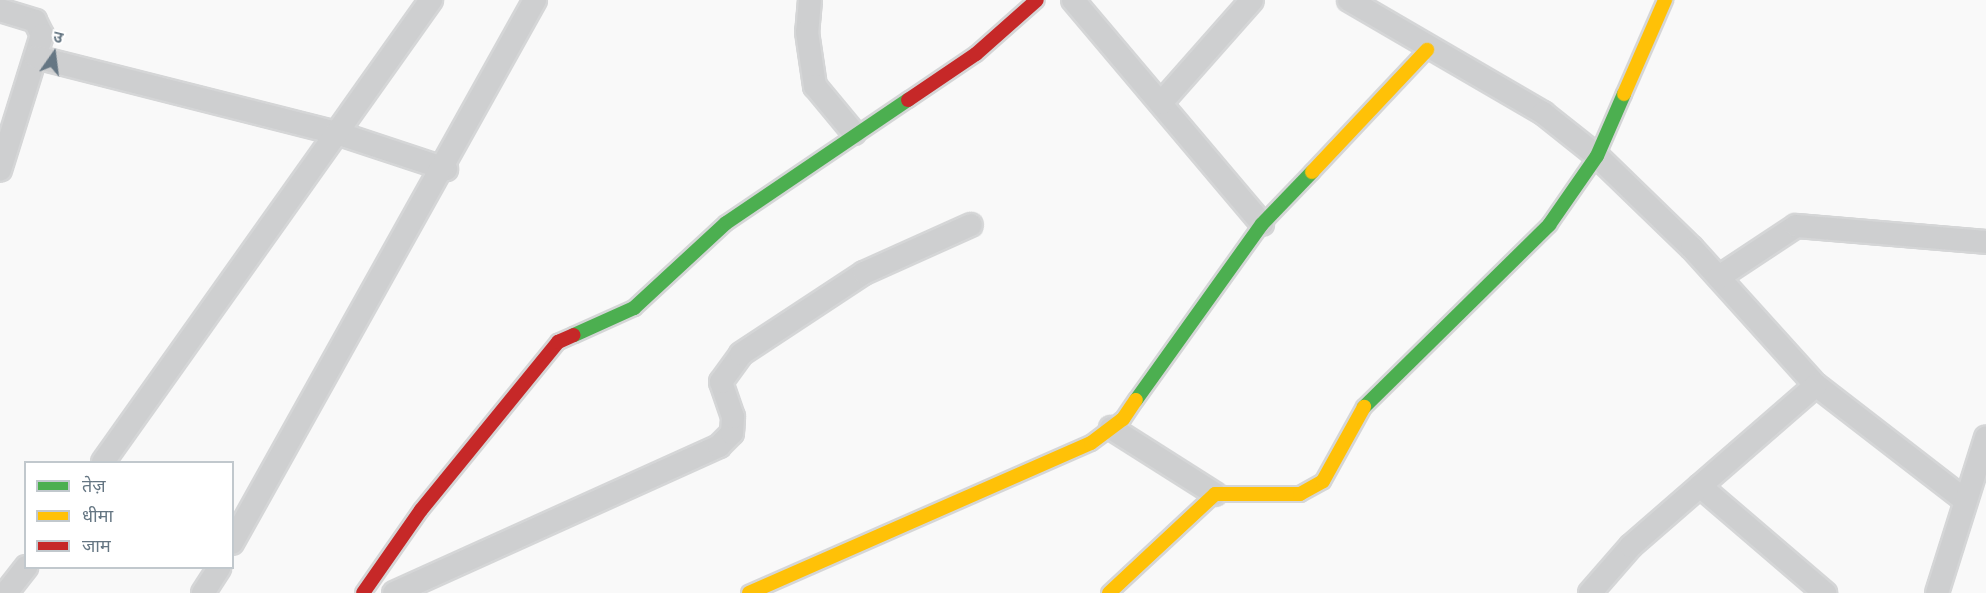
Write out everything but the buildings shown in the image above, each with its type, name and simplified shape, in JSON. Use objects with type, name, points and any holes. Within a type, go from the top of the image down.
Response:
[{"type":"street","points":[[104,461],[431,0]]},
{"type":"street","points":[[234,540],[446,169],[535,0]]},
{"type":"street","points":[[810,0],[807,32],[815,86],[854,133]]},
{"type":"street","points":[[363,593],[428,501],[558,342],[634,308],[726,223],[854,133],[892,114],[976,54],[1037,0]]},
{"type":"street","points":[[1073,0],[1262,224]]},
{"type":"street","points":[[1161,103],[1252,0]]},
{"type":"street","points":[[1349,0],[1427,50],[1543,113],[1596,156],[1719,277],[1816,385],[1965,500]]},
{"type":"street","points":[[1111,428],[1215,494],[1300,494],[1323,481],[1370,396],[1514,264],[1596,156],[1665,0]]},
{"type":"street","points":[[0,10],[40,27],[36,57],[0,170]]},
{"type":"street","points":[[749,593],[1091,443],[1111,428],[1262,224],[1427,50]]},
{"type":"street","points":[[36,57],[337,133],[446,169]]},
{"type":"street","points":[[394,593],[719,446],[732,433],[733,417],[721,382],[741,354],[864,273],[971,225]]},
{"type":"street","points":[[1719,277],[1796,226],[1986,243]]},
{"type":"street","points":[[1590,593],[1631,546],[1816,385]]},
{"type":"street","points":[[1937,593],[1986,438]]},
{"type":"street","points":[[1700,486],[1825,593]]},
{"type":"street","points":[[1109,593],[1215,494]]},
{"type":"street","points":[[6,593],[24,569]]},
{"type":"street","points":[[203,593],[218,569]]},
{"type":"traffic: fast","points":[[1364,407],[1549,225],[1597,156],[1624,94]]},
{"type":"traffic: fast","points":[[574,335],[634,308],[726,223],[908,100]]},
{"type":"traffic: fast","points":[[1136,400],[1262,224],[1312,172]]},
{"type":"traffic: slow","points":[[1624,94],[1665,0]]},
{"type":"traffic: slow","points":[[1312,172],[1427,50]]},
{"type":"traffic: slow","points":[[749,593],[1091,443],[1123,419],[1136,400]]},
{"type":"traffic: slow","points":[[1109,593],[1215,494],[1300,494],[1323,481],[1364,407]]},
{"type":"traffic: jam","points":[[908,100],[976,54],[1037,0]]},
{"type":"traffic: jam","points":[[363,593],[421,510],[558,342],[574,335]]}]
